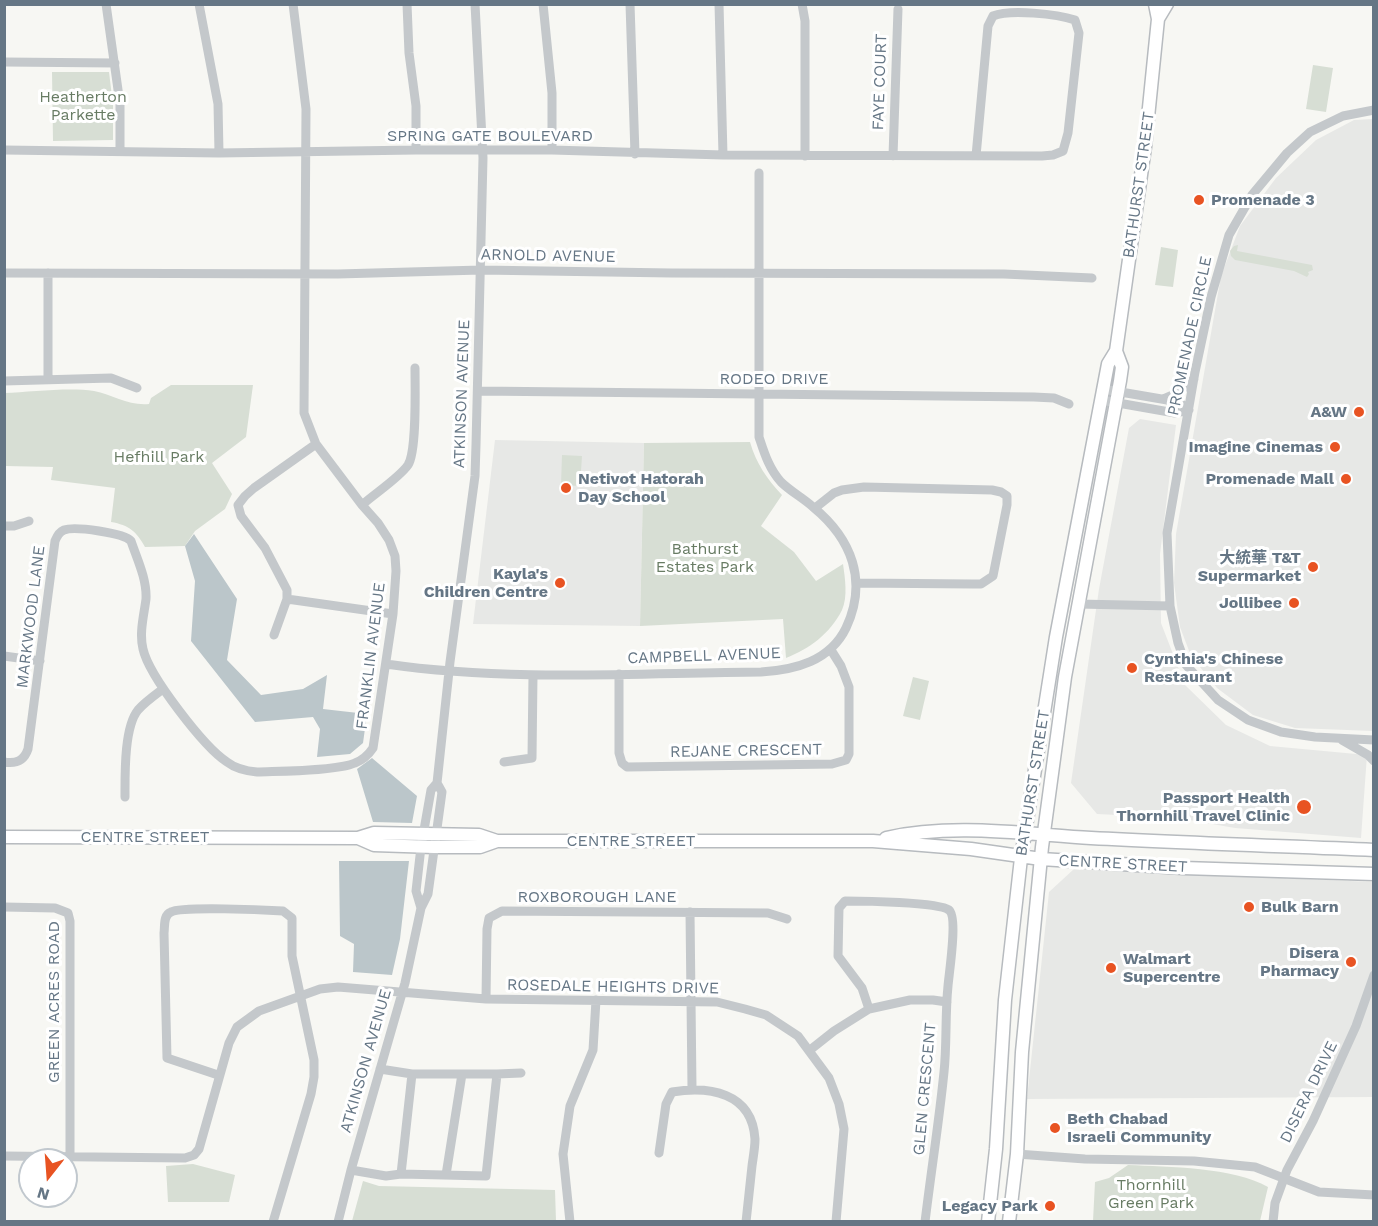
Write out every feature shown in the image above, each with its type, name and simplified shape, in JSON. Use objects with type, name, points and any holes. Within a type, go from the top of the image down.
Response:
[{"type":"main road","name":"BATHURST STREET","points":[[988,1221],[996,1149],[1005,1000],[1021,858],[1056,637],[1108,364],[1116,351],[1145,147],[1158,19],[1155,4]]},
{"type":"main road","name":"BATHURST STREET","points":[[1158,19],[1167,4]]},
{"type":"main road","name":"BATHURST STREET","points":[[1008,1221],[1017,1154],[1022,1052],[1041,859],[1065,677],[1118,397],[1122,367],[1116,351]]},
{"type":"main road","name":"CENTRE STREET","points":[[873,840],[912,832],[969,830],[1044,836],[1374,850]]},
{"type":"main road","name":"CENTRE STREET","points":[[4,837],[358,838],[374,845],[428,840],[480,847],[497,841],[873,840],[1007,853],[1021,858],[1183,868],[1374,874]]},
{"type":"street","points":[[106,4],[120,104],[120,151]]},
{"type":"street","points":[[199,4],[218,104],[219,153]]},
{"type":"street","name":"FRANKLIN AVENUE","points":[[62,531],[75,529],[118,534],[129,538],[145,589],[141,633],[143,652],[149,667],[164,689],[214,752],[237,768],[257,772],[339,767],[354,764],[369,754],[373,748],[393,614],[396,556],[378,523],[316,444],[304,413],[305,100],[293,4]]},
{"type":"street","points":[[407,4],[409,53],[416,106],[416,150]]},
{"type":"street","name":"ATKINSON AVENUE","points":[[338,1221],[402,992],[421,908],[416,891],[442,792],[437,783],[475,476],[479,391],[483,150],[475,4]]},
{"type":"street","points":[[543,4],[552,93],[552,150]]},
{"type":"street","points":[[630,4],[635,153]]},
{"type":"street","points":[[719,4],[723,155]]},
{"type":"street","points":[[802,4],[805,21],[805,156]]},
{"type":"street","name":"FAYE COURT","points":[[892,156],[898,9]]},
{"type":"street","name":"SPRING GATE BOULEVARD","points":[[4,150],[219,153],[552,150],[805,156],[976,156],[1041,156],[1053,155],[1063,151],[1068,133],[1079,33],[1074,20],[1053,15],[1010,12],[993,16],[988,26],[976,156]]},
{"type":"street","points":[[4,62],[115,63]]},
{"type":"street","name":"PROMENADE CIRCLE","points":[[1374,110],[1343,116],[1310,132],[1287,153],[1251,195],[1229,235],[1211,297],[1167,533],[1170,606],[1178,643],[1186,665],[1218,700],[1248,720],[1281,732],[1340,739],[1374,740]]},
{"type":"street","points":[[759,172],[759,437],[769,465],[781,482],[815,508],[839,533],[855,567],[857,583],[854,609],[843,633],[831,650]]},
{"type":"street","name":"ARNOLD AVENUE","points":[[4,273],[305,273],[481,270],[1004,274],[1092,278]]},
{"type":"street","points":[[48,273],[48,379]]},
{"type":"street","points":[[362,505],[404,469],[411,459],[415,368]]},
{"type":"street","points":[[4,381],[111,378],[136,388]]},
{"type":"street","points":[[1163,399],[1179,392],[1194,379]]},
{"type":"street","name":"RODEO DRIVE","points":[[479,391],[1034,397],[1054,398],[1069,405]]},
{"type":"street","points":[[1102,394],[1175,413],[1189,410]]},
{"type":"street","points":[[1118,397],[1163,399],[1179,402],[1189,410]]},
{"type":"street","points":[[274,635],[287,599],[287,590],[265,548],[241,516],[238,505],[254,488],[316,444]]},
{"type":"street","points":[[815,508],[834,493],[864,487],[992,490],[1007,496],[996,565],[993,576],[988,581],[981,584],[857,583]]},
{"type":"street","points":[[4,526],[14,526],[29,520]]},
{"type":"street","name":"MARKWOOD LANE","points":[[4,762],[18,762],[26,755],[56,542],[62,531]]},
{"type":"street","points":[[287,599],[393,614]]},
{"type":"street","points":[[1078,604],[1170,606]]},
{"type":"street","name":"CAMPBELL AVENUE","points":[[386,664],[449,672],[533,675],[776,671],[794,668],[831,650]]},
{"type":"street","name":"REJANE CRESCENT","points":[[619,674],[619,753],[622,763],[627,767],[832,764],[846,760],[849,754],[849,687],[842,666],[831,650]]},
{"type":"street","points":[[4,656],[40,661]]},
{"type":"street","points":[[504,762],[532,758],[533,675]]},
{"type":"street","points":[[125,797],[129,743],[134,717],[138,710],[164,689]]},
{"type":"street","points":[[1340,739],[1374,761]]},
{"type":"street","points":[[869,1009],[862,988],[838,956],[839,908],[845,901],[910,904],[950,910],[953,916],[953,926],[947,1002]]},
{"type":"street","name":"GREEN ACRES ROAD","points":[[4,907],[55,908],[68,913],[70,921],[70,1148]]},
{"type":"street","points":[[218,1075],[167,1058],[165,922],[170,912],[194,909],[283,911],[292,918],[293,923],[292,956],[314,1060],[314,1077],[273,1221]]},
{"type":"street","name":"ROXBOROUGH LANE","points":[[486,999],[489,918],[502,911],[768,913],[787,919]]},
{"type":"street","points":[[690,912],[692,1088]]},
{"type":"street","name":"DISERA DRIVE","points":[[1273,1221],[1275,1203],[1284,1178],[1313,1121],[1356,1026],[1374,975]]},
{"type":"street","name":"ROSEDALE HEIGHTS DRIVE","points":[[78,1156],[185,1158],[194,1155],[199,1149],[218,1075],[229,1042],[237,1027],[259,1011],[320,989],[338,987],[486,999],[717,1002],[766,1015],[798,1036],[829,1078],[842,1117],[843,1144],[836,1221]]},
{"type":"street","points":[[570,1221],[563,1154],[570,1106],[593,1050],[596,1000]]},
{"type":"street","name":"GLEN CRESCENT","points":[[810,1050],[834,1031],[869,1009],[910,1000],[947,1002],[945,1070],[925,1221]]},
{"type":"street","points":[[380,1069],[412,1074],[521,1073]]},
{"type":"street","points":[[401,1174],[412,1074]]},
{"type":"street","points":[[446,1175],[462,1074]]},
{"type":"street","points":[[351,1170],[386,1176],[401,1174],[486,1176],[497,1074]]},
{"type":"street","points":[[659,1153],[668,1096],[672,1092],[692,1088],[718,1092],[739,1103],[752,1124],[755,1140],[746,1221]]},
{"type":"street","points":[[1017,1154],[1085,1159],[1194,1161],[1255,1167],[1319,1192],[1374,1195]]},
{"type":"shaded area","points":[[1373,119],[1373,731],[1295,728],[1253,715],[1217,688],[1191,656],[1180,627],[1174,583],[1176,534],[1221,276],[1240,226],[1276,178],[1316,140],[1354,120]]},
{"type":"shaded area","points":[[1140,419],[1176,425],[1160,554],[1161,623],[1185,685],[1226,725],[1270,746],[1367,755],[1361,838],[1235,828],[1178,818],[1097,814],[1071,783],[1099,589],[1129,428]]},
{"type":"shaded area","points":[[495,440],[644,443],[640,626],[473,624]]},
{"type":"shaded area","points":[[194,534],[237,599],[227,660],[261,695],[303,689],[327,675],[323,709],[367,714],[363,743],[350,754],[317,757],[320,729],[313,717],[255,722],[191,641],[195,581],[185,546]]},
{"type":"shaded area","points":[[372,758],[417,796],[412,823],[373,822],[357,769]]},
{"type":"shaded area","points":[[339,861],[409,861],[400,939],[392,975],[353,972],[354,944],[340,936]]},
{"type":"shaded area","points":[[1074,869],[1373,882],[1373,1097],[1027,1099],[1049,892]]},
{"type":"green space","points":[[1313,65],[1333,68],[1326,112],[1306,109]]},
{"type":"green space","name":"Heatherton Parkette","points":[[52,72],[109,72],[113,105],[113,140],[53,141]]},
{"type":"green space","points":[[1238,245],[1237,251],[1312,265],[1313,270],[1308,272],[1307,277],[1294,271],[1235,260],[1230,251]]},
{"type":"green space","points":[[1161,247],[1178,250],[1173,287],[1155,285]]},
{"type":"green space","name":"Hefhill Park","points":[[171,385],[253,385],[246,437],[212,463],[232,494],[225,509],[195,531],[185,546],[145,547],[132,530],[111,522],[115,488],[51,480],[53,467],[5,466],[4,393],[84,390],[121,400],[149,404],[151,398]]},
{"type":"green space","name":"Bathurst Estates Park","points":[[750,442],[755,457],[782,495],[761,526],[794,552],[816,581],[843,564],[845,599],[837,619],[818,640],[786,658],[783,619],[640,626],[644,443]]},
{"type":"green space","points":[[562,455],[582,456],[580,486],[561,485]]},
{"type":"green space","points":[[913,677],[929,681],[920,720],[903,716]]},
{"type":"green space","points":[[193,1164],[235,1175],[229,1202],[168,1202],[166,1166]]},
{"type":"green space","name":"Thornhill Green Park","points":[[1128,1165],[1200,1169],[1254,1180],[1268,1187],[1260,1221],[1093,1221],[1095,1182],[1109,1178]]},
{"type":"green space","points":[[363,1181],[379,1186],[555,1190],[556,1221],[352,1221]]},
{"type":"place","name":"Promenade 3","points":[[1199,200]]},
{"type":"place","name":"A&W","points":[[1359,412]]},
{"type":"place","name":"Imagine Cinemas","points":[[1335,447]]},
{"type":"place","name":"Promenade Mall","points":[[1346,479]]},
{"type":"place","name":"Netivot Hatorah Day School","points":[[566,488]]},
{"type":"place","name":"大統華 T&T Supermarket","points":[[1313,567]]},
{"type":"place","name":"Kayla's Children Centre","points":[[560,583]]},
{"type":"place","name":"Jollibee","points":[[1294,603]]},
{"type":"place","name":"Cynthia's Chinese Restaurant","points":[[1132,668]]},
{"type":"place","name":"Passport Health Thornhill Travel Clinic","points":[[1304,807]]},
{"type":"place","name":"Bulk Barn","points":[[1249,907]]},
{"type":"place","name":"Disera Pharmacy","points":[[1351,962]]},
{"type":"place","name":"Walmart Supercentre","points":[[1111,968]]},
{"type":"place","name":"Beth Chabad Israeli Community","points":[[1055,1128]]},
{"type":"place","name":"Legacy Park","points":[[1050,1206]]}]
